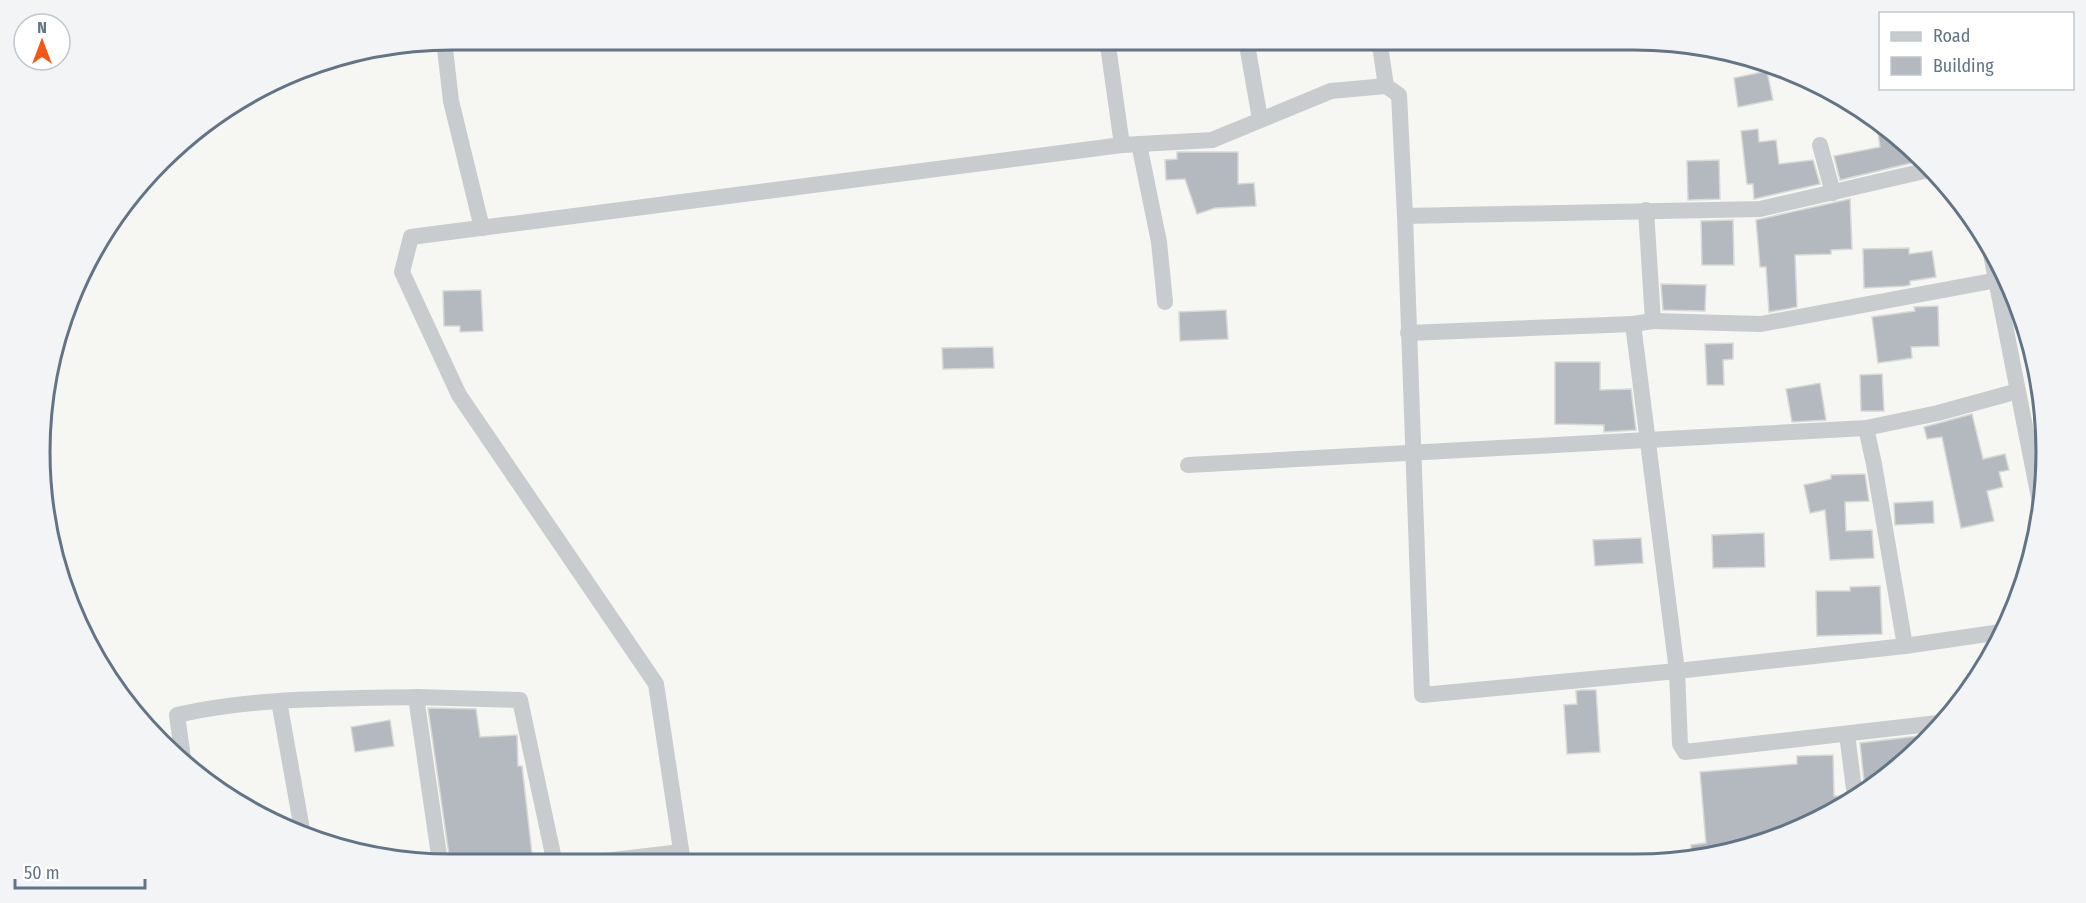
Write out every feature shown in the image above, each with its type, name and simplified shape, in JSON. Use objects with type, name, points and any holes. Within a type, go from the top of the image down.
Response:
[{"type":"street","points":[[445,50],[452,102],[482,228]]},
{"type":"street","points":[[1109,50],[1122,145]]},
{"type":"street","points":[[1248,50],[1260,119]]},
{"type":"street","points":[[1381,50],[1386,86]]},
{"type":"street","points":[[681,854],[656,684],[459,395],[402,272],[411,237],[1122,145],[1212,140],[1332,91],[1386,86],[1399,95],[1422,695],[1677,671],[1905,646],[1993,633]]},
{"type":"street","points":[[1139,144],[1159,242],[1165,302]]},
{"type":"street","points":[[1821,145],[1833,193]]},
{"type":"street","points":[[1405,216],[1760,209],[1923,171]]},
{"type":"street","points":[[1646,210],[1653,321]]},
{"type":"street","points":[[1408,333],[1633,324],[1653,321],[1761,324],[1998,280]]},
{"type":"street","points":[[2004,294],[2018,391],[2036,481]]},
{"type":"street","points":[[1633,324],[1677,671],[1680,744],[1685,752],[1930,724]]},
{"type":"street","points":[[1188,465],[1866,428],[1938,413],[2018,391]]},
{"type":"street","points":[[1866,428],[1875,464],[1905,646]]},
{"type":"street","points":[[416,697],[439,854]]},
{"type":"street","points":[[182,750],[177,715],[210,707],[279,701],[416,697],[520,700],[553,854]]},
{"type":"street","points":[[279,701],[301,824]]},
{"type":"street","points":[[1847,734],[1854,789]]},
{"type":"building","points":[[1767,72],[1773,100],[1738,107],[1734,78]]},
{"type":"building","points":[[1758,129],[1759,142],[1776,140],[1779,164],[1813,160],[1820,184],[1754,199],[1753,184],[1747,184],[1741,131]]},
{"type":"building","points":[[1878,132],[1914,162],[1840,180],[1834,156],[1880,147]]},
{"type":"building","points":[[1177,152],[1238,152],[1238,184],[1254,183],[1256,206],[1215,208],[1197,214],[1185,179],[1166,180],[1165,160],[1177,159]]},
{"type":"building","points":[[1719,160],[1720,199],[1688,200],[1687,161]]},
{"type":"building","points":[[1850,199],[1852,249],[1831,250],[1831,254],[1795,255],[1797,307],[1769,312],[1766,267],[1760,267],[1756,220]]},
{"type":"building","points":[[1733,220],[1734,265],[1702,265],[1701,221]]},
{"type":"building","points":[[1909,248],[1909,254],[1932,251],[1936,277],[1910,281],[1910,285],[1905,286],[1864,288],[1863,249]]},
{"type":"building","points":[[1661,284],[1706,285],[1705,311],[1663,310]]},
{"type":"building","points":[[481,290],[483,331],[460,332],[460,326],[444,326],[443,291]]},
{"type":"building","points":[[1938,306],[1939,346],[1911,347],[1912,358],[1878,363],[1872,317],[1915,311],[1914,307]]},
{"type":"building","points":[[1226,310],[1228,339],[1180,341],[1179,312]]},
{"type":"building","points":[[1733,343],[1733,359],[1723,360],[1724,385],[1707,385],[1705,344]]},
{"type":"building","points":[[993,347],[994,368],[943,369],[942,348]]},
{"type":"building","points":[[1555,362],[1600,362],[1600,390],[1631,389],[1636,430],[1604,432],[1604,425],[1555,424]]},
{"type":"building","points":[[1882,374],[1884,411],[1861,411],[1860,375]]},
{"type":"building","points":[[1820,383],[1826,420],[1792,422],[1786,389]]},
{"type":"building","points":[[1972,414],[1983,459],[2005,454],[2009,470],[1999,472],[2003,487],[1987,491],[1994,521],[1961,528],[1942,437],[1927,439],[1924,427]]},
{"type":"building","points":[[1865,474],[1869,501],[1845,502],[1846,531],[1872,530],[1874,558],[1830,560],[1825,510],[1810,513],[1804,485],[1831,479],[1831,475]]},
{"type":"building","points":[[1933,501],[1934,523],[1895,525],[1894,503]]},
{"type":"building","points":[[1764,533],[1765,567],[1713,568],[1712,535]]},
{"type":"building","points":[[1641,538],[1643,563],[1595,566],[1593,540]]},
{"type":"building","points":[[1880,586],[1882,634],[1817,636],[1816,591],[1850,591],[1850,587]]},
{"type":"building","points":[[1596,690],[1600,752],[1567,754],[1564,705],[1577,704],[1576,691]]},
{"type":"building","points":[[428,708],[476,709],[480,737],[517,735],[518,766],[522,766],[532,854],[449,854]]},
{"type":"building","points":[[390,720],[394,746],[355,752],[351,727]]},
{"type":"building","points":[[1919,736],[1900,754],[1864,781],[1860,743]]},
{"type":"building","points":[[1833,755],[1834,796],[1842,796],[1812,812],[1764,832],[1739,840],[1691,849],[1691,845],[1706,843],[1700,772],[1797,764],[1797,756]]}]
